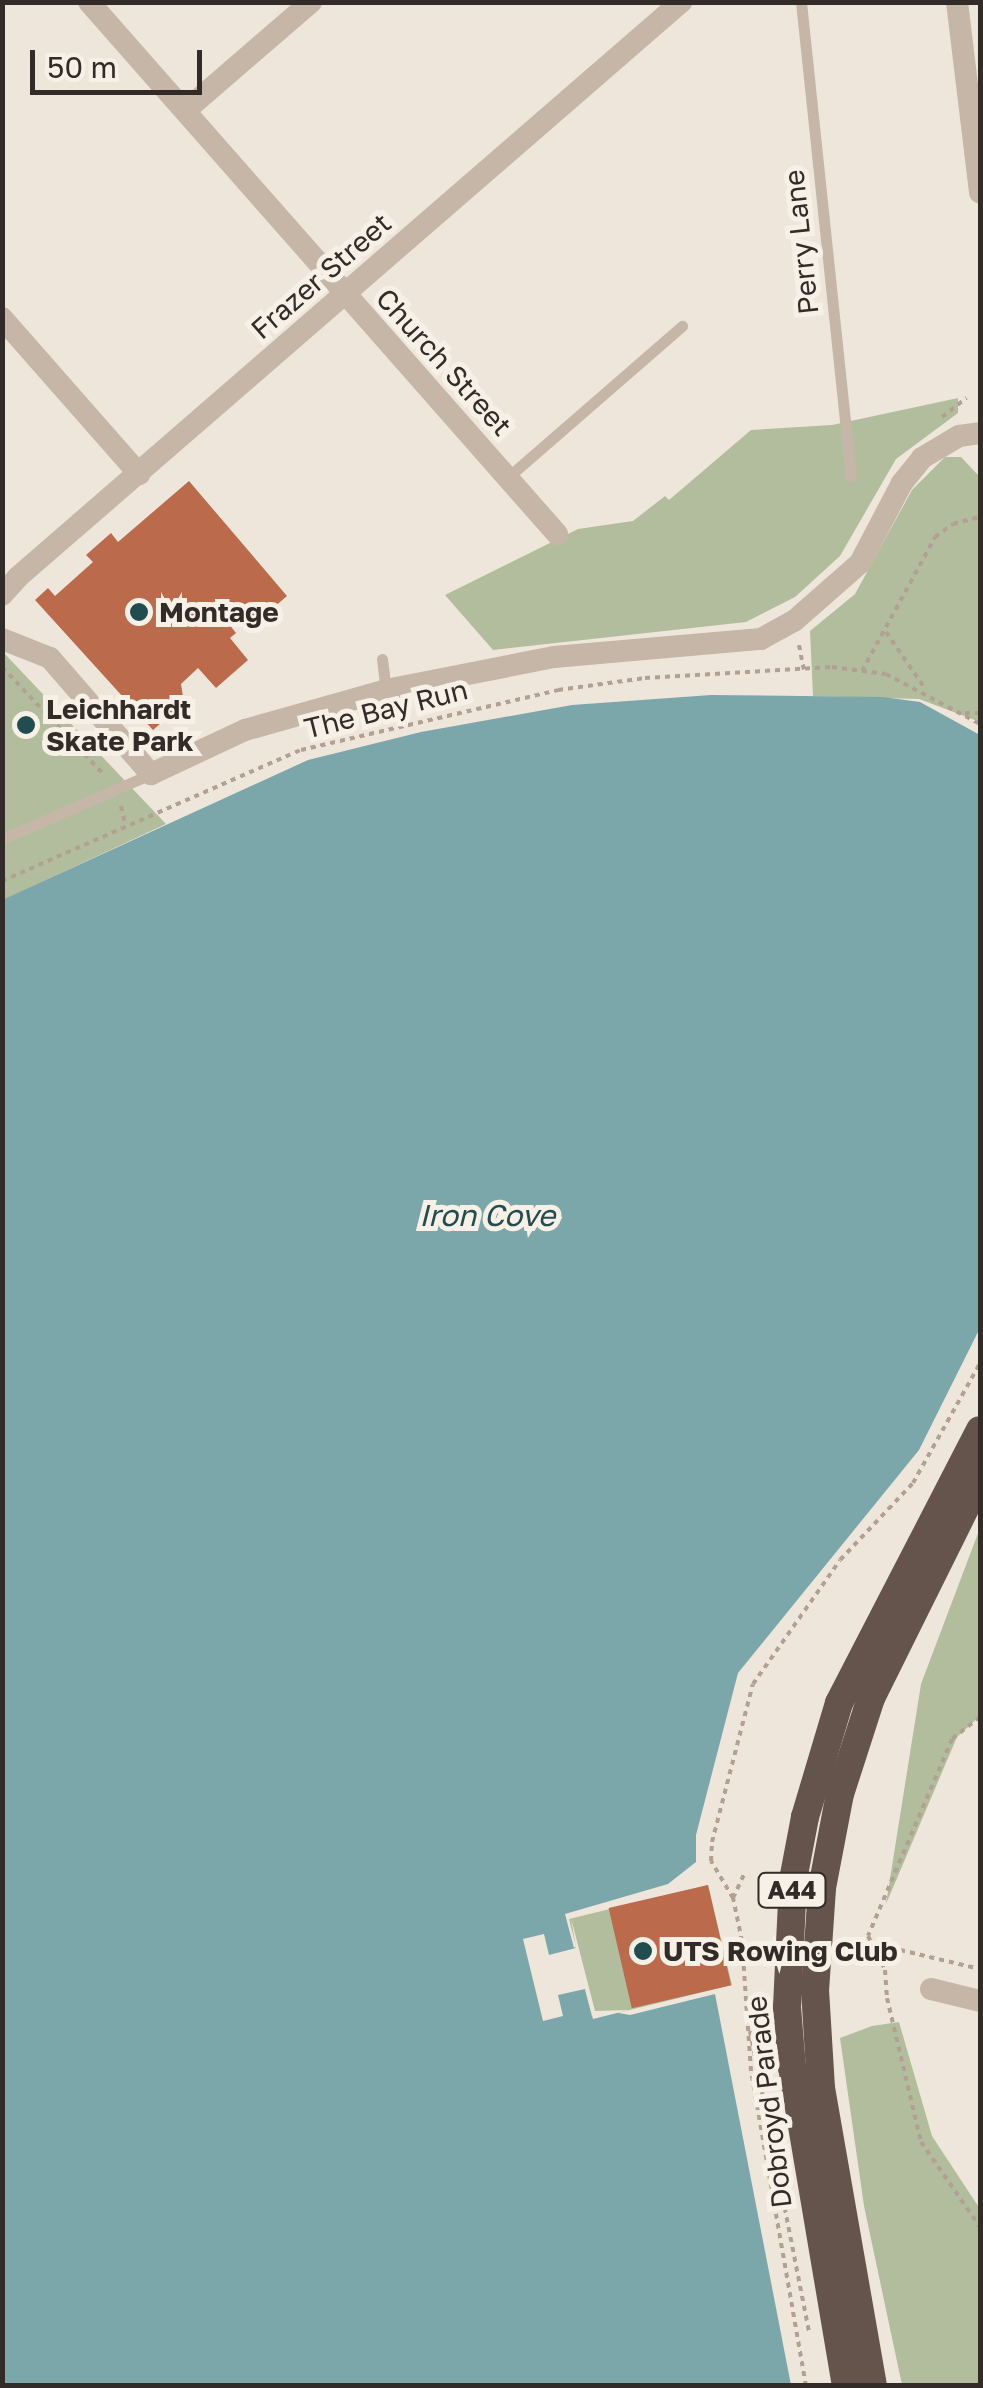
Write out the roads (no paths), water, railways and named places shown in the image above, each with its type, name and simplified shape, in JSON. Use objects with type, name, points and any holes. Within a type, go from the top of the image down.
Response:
[{"type":"highway","name":"Dobroyd Parade","points":[[846,2386],[792,2068],[787,2006],[793,1880],[805,1817],[840,1703],[980,1430]]},
{"type":"highway","name":"Dobroyd Parade","points":[[874,2386],[821,2088],[815,1990],[822,1888],[840,1794],[871,1698],[980,1478]]},
{"type":"street","name":"Church Street","points":[[89,2],[557,534]]},
{"type":"street","points":[[186,110],[312,2]]},
{"type":"street","name":"Frazer Street","points":[[2,595],[18,576],[681,2]]},
{"type":"street","points":[[956,2],[980,193]]},
{"type":"street","points":[[2,318],[139,474]]},
{"type":"street","points":[[2,638],[50,658],[151,774],[245,730],[386,690],[554,656],[762,639],[794,621],[860,563],[912,468],[946,442],[980,433]]},
{"type":"street","points":[[932,1989],[980,2001]]},
{"type":"lane","name":"Perry Lane","points":[[801,2],[851,476]]},
{"type":"lane","points":[[508,478],[682,326]]},
{"type":"lane","points":[[382,659],[386,690]]},
{"type":"lane","points":[[2,839],[151,774]]},
{"type":"water","name":"Iron Cove","points":[[711,695],[883,697],[920,702],[980,735],[980,1328],[919,1450],[738,1673],[696,1835],[696,1862],[668,1884],[565,1914],[592,2016],[613,2012],[630,2015],[715,1994],[791,2385],[3,2385],[2,900],[308,760],[421,732],[572,705]]},
{"type":"place","name":"Montage","points":[[139,612]]},
{"type":"place","name":"Leichhardt Skate Park","points":[[26,725]]},
{"type":"place","name":"UTS Rowing Club","points":[[643,1951]]}]
